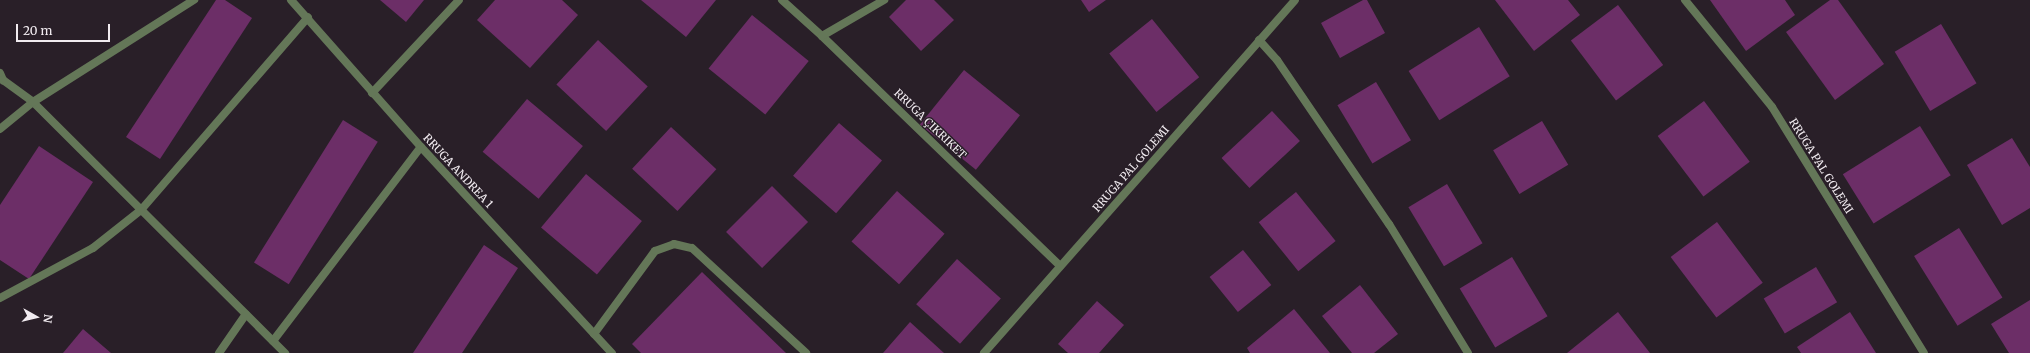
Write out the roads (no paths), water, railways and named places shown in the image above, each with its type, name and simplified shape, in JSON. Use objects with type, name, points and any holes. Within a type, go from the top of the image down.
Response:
[{"type":"street","points":[[0,128],[32,102],[194,0]]},
{"type":"street","name":"RRUGA ANDREA 1","points":[[291,0],[308,17],[372,93],[421,147],[612,353]]},
{"type":"street","points":[[372,93],[459,0]]},
{"type":"street","name":"RRUGA ÇIKRIKET","points":[[782,0],[822,36],[1060,266]]},
{"type":"street","points":[[822,36],[884,0]]},
{"type":"street","name":"RRUGA PAL GOLEMI","points":[[984,353],[1295,0]]},
{"type":"street","name":"RRUGA PAL GOLEMI","points":[[1685,0],[1772,107],[1924,353]]},
{"type":"street","points":[[0,298],[93,248],[141,210],[308,17]]},
{"type":"street","points":[[1259,40],[1277,60],[1388,224],[1468,353]]},
{"type":"street","points":[[0,73],[3,80],[32,102],[285,353]]},
{"type":"street","points":[[273,341],[421,147]]},
{"type":"street","points":[[594,334],[655,251],[674,244],[692,248],[806,353]]},
{"type":"street","points":[[219,353],[246,314]]}]
